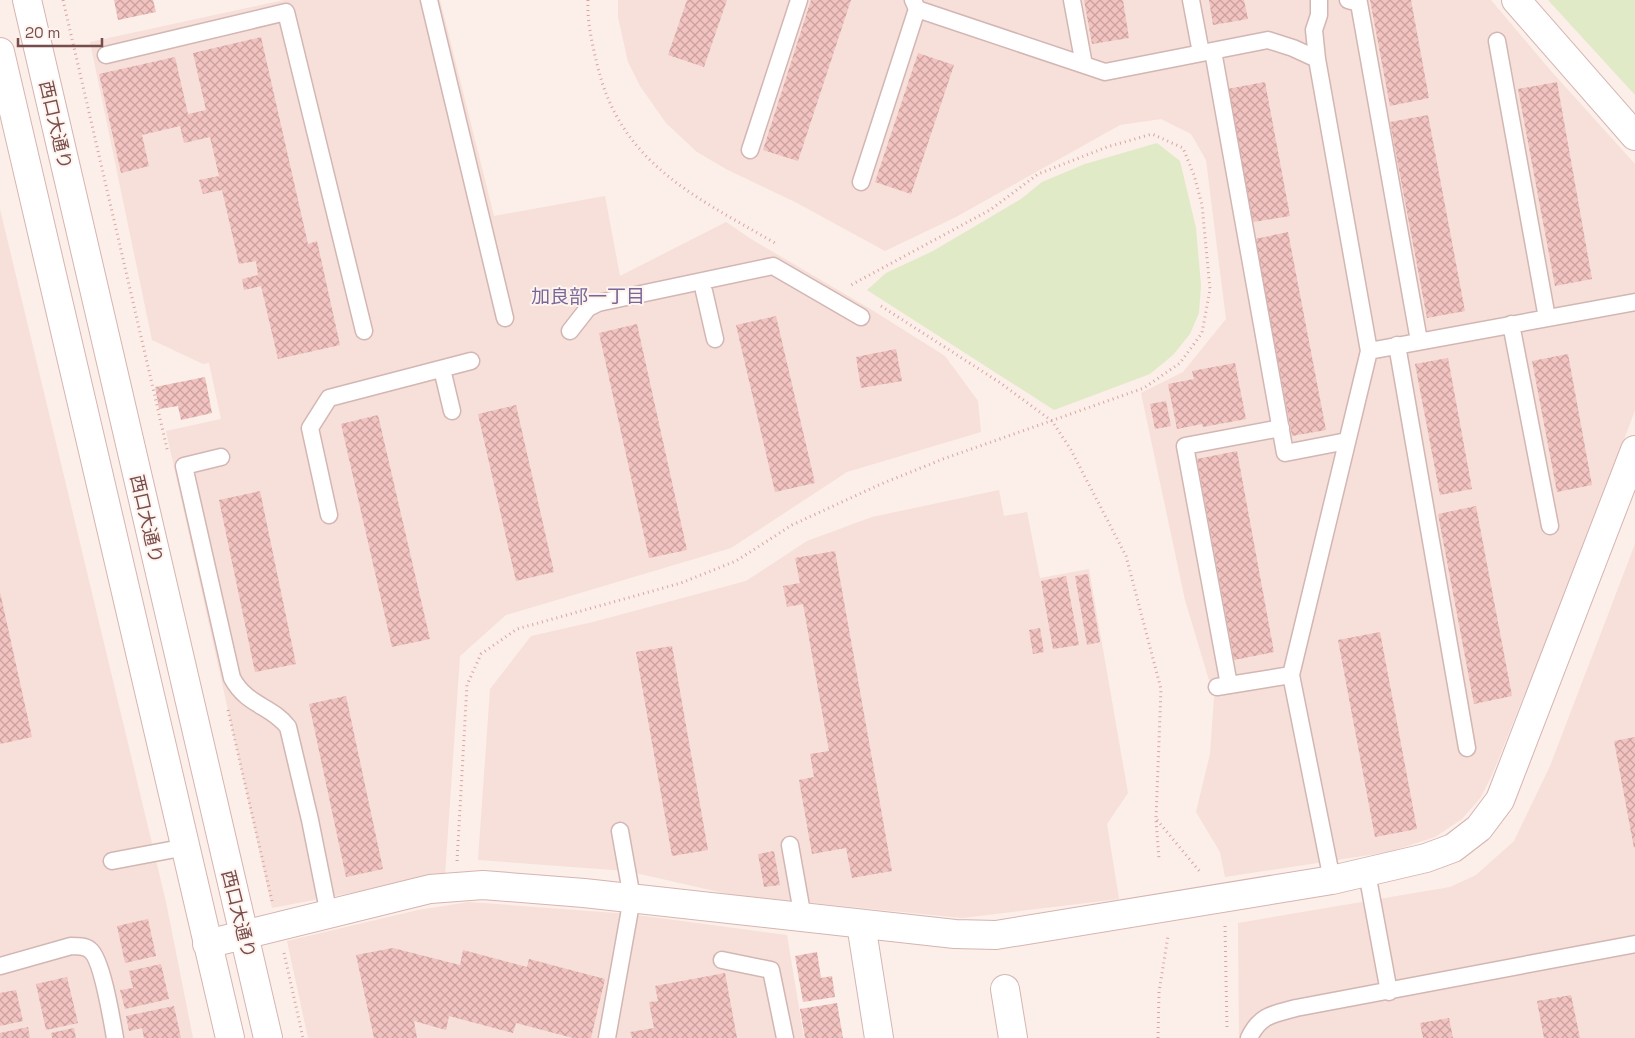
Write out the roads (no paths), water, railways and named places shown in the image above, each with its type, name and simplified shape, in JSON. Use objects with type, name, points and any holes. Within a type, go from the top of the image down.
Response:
[{"type":"street","name":"西口大通り","points":[[27,0],[217,826],[268,1038]]},
{"type":"street","points":[[1516,0],[1635,136]]},
{"type":"street","name":"西口大通り","points":[[0,52],[230,1038]]},
{"type":"street","points":[[207,944],[430,889],[456,886],[515,887],[955,934],[996,935],[1332,880],[1426,858],[1452,848],[1479,828],[1500,800],[1635,450]]},
{"type":"street","points":[[861,924],[879,1038]]},
{"type":"street","points":[[1005,988],[1013,1038]]},
{"type":"lane","points":[[430,0],[506,318]]},
{"type":"lane","points":[[750,150],[798,0]]},
{"type":"lane","points":[[1072,0],[1084,65]]},
{"type":"lane","points":[[1191,0],[1207,52],[1285,453],[1347,441]]},
{"type":"lane","points":[[1319,0],[1319,15],[1314,30],[1317,59],[1369,351],[1291,675],[1332,880]]},
{"type":"lane","points":[[1348,0],[1359,3],[1420,341]]},
{"type":"lane","points":[[862,182],[915,4],[1106,72],[1268,40],[1294,48],[1317,59]]},
{"type":"lane","points":[[106,55],[285,6],[364,331]]},
{"type":"lane","points":[[1497,42],[1547,318]]},
{"type":"lane","points":[[570,331],[588,308],[598,303],[773,266],[861,317]]},
{"type":"lane","points":[[704,291],[715,339]]},
{"type":"lane","points":[[1369,351],[1635,302]]},
{"type":"lane","points":[[1511,324],[1550,526]]},
{"type":"lane","points":[[1397,345],[1467,748]]},
{"type":"lane","points":[[329,514],[302,439],[329,398],[471,362]]},
{"type":"lane","points":[[442,369],[452,411]]},
{"type":"lane","points":[[1281,428],[1185,446],[1223,686],[1291,675]]},
{"type":"lane","points":[[221,457],[184,466],[232,678],[246,698],[282,720],[288,727],[310,820],[329,914]]},
{"type":"lane","points":[[607,1038],[632,898],[620,831]]},
{"type":"lane","points":[[790,845],[803,918]]},
{"type":"lane","points":[[112,861],[186,847]]},
{"type":"lane","points":[[1367,873],[1389,992]]},
{"type":"lane","points":[[1249,1038],[1255,1024],[1270,1015],[1635,944]]},
{"type":"lane","points":[[0,966],[71,946],[81,946],[90,950],[100,968],[115,1038]]},
{"type":"lane","points":[[722,960],[771,970],[785,1038]]},
{"type":"district","name":"加良部一丁目","points":[[588,296]]}]
